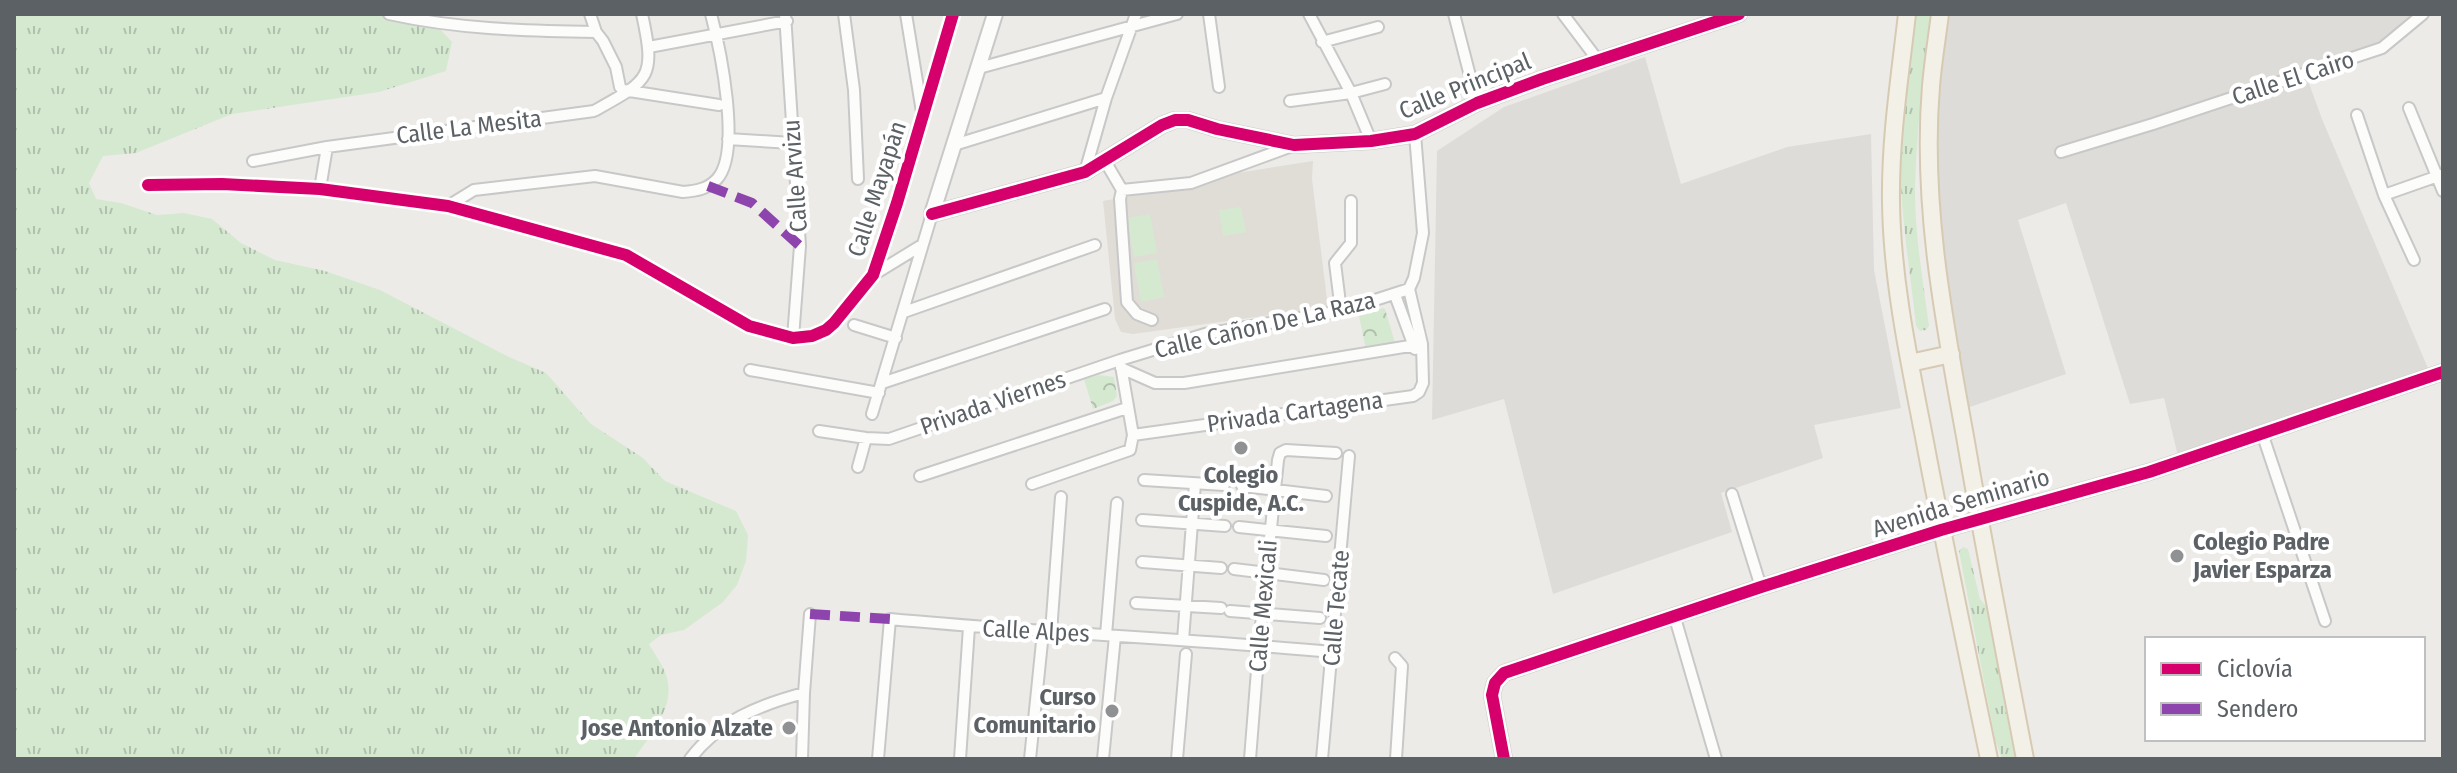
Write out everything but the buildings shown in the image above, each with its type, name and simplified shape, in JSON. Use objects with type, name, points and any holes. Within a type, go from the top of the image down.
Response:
[{"type":"main road","points":[[1907,14],[1894,128],[1891,202],[1897,273],[1941,530],[1989,759]]},
{"type":"main road","points":[[1940,14],[1931,88],[1933,230],[1979,522],[2025,759]]},
{"type":"main road","points":[[1910,363],[1951,354]]},
{"type":"street","points":[[389,14],[489,29],[596,32]]},
{"type":"street","points":[[590,14],[596,32],[616,67],[620,87],[629,92],[719,105]]},
{"type":"street","points":[[629,92],[647,73],[649,47],[642,14]]},
{"type":"street","points":[[448,206],[474,190],[595,176],[683,192],[708,186],[720,175],[728,139],[726,96],[711,14]]},
{"type":"street","points":[[844,14],[854,90],[858,179]]},
{"type":"street","points":[[906,14],[923,118]]},
{"type":"street","name":"Calle Mayapán","points":[[793,338],[812,336],[826,330],[873,275],[953,14]]},
{"type":"street","points":[[872,414],[995,14]]},
{"type":"street","points":[[979,68],[1134,20],[1177,14]]},
{"type":"street","points":[[1209,14],[1219,87]]},
{"type":"street","points":[[1309,14],[1351,93],[1371,141]]},
{"type":"street","points":[[1454,14],[1477,103]]},
{"type":"street","points":[[1563,14],[1597,59]]},
{"type":"street","name":"Calle Principal","points":[[932,214],[1085,172],[1175,120],[1188,120],[1294,145],[1371,141],[1415,134],[1477,103],[1597,59],[1739,14]]},
{"type":"street","name":"Calle El Cairo","points":[[2061,152],[2382,48],[2423,14]]},
{"type":"street","points":[[649,47],[786,18]]},
{"type":"street","name":"Calle Arvizu","points":[[786,18],[800,246],[793,338]]},
{"type":"street","points":[[1085,172],[1106,98],[1134,20]]},
{"type":"street","points":[[1322,42],[1378,27]]},
{"type":"street","points":[[1290,101],[1351,93],[1385,84]]},
{"type":"street","name":"Calle La Mesita","points":[[253,161],[327,147],[594,111],[629,92]]},
{"type":"street","points":[[954,145],[1106,98]]},
{"type":"street","points":[[2409,108],[2440,176],[2443,191]]},
{"type":"street","points":[[2357,115],[2384,195],[2414,260]]},
{"type":"street","name":"Privada Cartagena","points":[[1415,134],[1423,233],[1409,289],[1417,345]]},
{"type":"street","points":[[728,139],[792,143]]},
{"type":"street","points":[[1122,190],[1191,183],[1294,145]]},
{"type":"street","points":[[320,189],[327,147]]},
{"type":"street","points":[[1105,161],[1122,190],[1127,302],[1137,314],[1152,320]]},
{"type":"street","points":[[2384,195],[2440,176]]},
{"type":"street","points":[[148,185],[222,184],[320,189],[448,206],[626,255],[739,321],[793,338]]},
{"type":"street","points":[[1341,311],[1335,263],[1351,243],[1351,201]]},
{"type":"street","points":[[873,275],[922,245]]},
{"type":"street","points":[[904,312],[1095,245]]},
{"type":"street","name":"Calle Cañon De La Raza","points":[[1121,364],[1205,334],[1341,311],[1409,289]]},
{"type":"street","name":"Privada Cartagena","points":[[1133,435],[1413,396],[1423,383],[1421,356],[1395,295]]},
{"type":"street","points":[[750,370],[880,388],[1105,309]]},
{"type":"street","points":[[854,325],[896,338]]},
{"type":"street","points":[[1121,364],[1155,383],[1169,385],[1417,345]]},
{"type":"street","points":[[1032,484],[1130,450],[1133,435],[1121,364]]},
{"type":"street","name":"Privada Viernes","points":[[819,431],[889,439],[1121,364]]},
{"type":"street","name":"Avenida Seminario","points":[[1504,759],[1492,695],[1495,683],[1504,673],[1941,530],[1979,522],[2149,472],[2443,372]]},
{"type":"street","points":[[920,476],[1127,408]]},
{"type":"street","points":[[2262,433],[2325,621]]},
{"type":"street","points":[[858,467],[866,438]]},
{"type":"street","name":"Calle Mexicali","points":[[1250,759],[1280,453],[1286,450],[1336,453]]},
{"type":"street","name":"Calle Tecate","points":[[1322,759],[1349,456]]},
{"type":"street","points":[[1144,480],[1224,485]]},
{"type":"street","points":[[1183,640],[1195,484]]},
{"type":"street","points":[[1242,486],[1326,496]]},
{"type":"street","points":[[1732,494],[1761,587]]},
{"type":"street","points":[[1030,759],[1061,497]]},
{"type":"street","points":[[1103,759],[1117,503]]},
{"type":"street","points":[[1142,520],[1225,526]]},
{"type":"street","points":[[1239,527],[1326,536]]},
{"type":"street","points":[[1142,562],[1221,568]]},
{"type":"street","points":[[1234,569],[1324,580]]},
{"type":"street","points":[[1136,603],[1320,618]]},
{"type":"street","points":[[802,759],[810,614]]},
{"type":"street","points":[[1675,618],[1716,759]]},
{"type":"street","name":"Calle Alpes","points":[[878,759],[890,619],[1332,652]]},
{"type":"street","points":[[960,759],[969,627]]},
{"type":"street","points":[[1177,759],[1186,654]]},
{"type":"street","points":[[1395,658],[1402,666],[1396,759]]},
{"type":"street","points":[[690,759],[728,723],[764,704],[804,693]]},
{"type":"shaded area","points":[[1942,14],[2425,14],[2382,47],[2307,78],[2430,373],[2178,456],[2164,398],[2130,404],[2066,203],[2018,220],[2066,374],[1958,411],[1928,227]]},
{"type":"shaded area","points":[[1645,57],[1681,184],[1787,147],[1871,134],[1874,270],[1901,408],[1814,425],[1823,458],[1721,493],[1732,532],[1553,594],[1504,399],[1432,420],[1437,151],[1504,107]]},
{"type":"shaded area","points":[[1313,161],[1312,179],[1328,307],[1133,334],[1121,332],[1115,319],[1103,201],[1211,182],[1218,176]]},
{"type":"green space","points":[[14,14],[426,14],[452,42],[446,71],[379,92],[232,114],[136,153],[103,156],[89,183],[96,199],[121,203],[157,215],[184,213],[212,219],[241,243],[275,260],[325,271],[380,290],[546,373],[591,424],[643,458],[665,481],[736,511],[748,535],[746,561],[737,585],[723,602],[684,630],[661,635],[649,644],[666,674],[669,689],[660,721],[634,759],[14,759]]},
{"type":"green space","points":[[1914,14],[1931,14],[1915,191],[1916,225],[1929,326],[1920,331],[1916,326],[1906,241],[1900,155],[1906,66]]},
{"type":"green space","points":[[1241,207],[1246,232],[1223,236],[1219,210]]},
{"type":"green space","points":[[1150,214],[1157,253],[1134,257],[1127,218]]},
{"type":"green space","points":[[1157,259],[1164,297],[1141,302],[1134,263]]},
{"type":"green space","points":[[1383,308],[1396,346],[1366,350],[1359,316]]},
{"type":"green space","points":[[1099,375],[1114,377],[1117,396],[1113,401],[1093,409],[1084,379]]},
{"type":"green space","points":[[1963,547],[1968,549],[1980,599],[1986,606],[2015,759],[2002,759],[1995,739],[1959,551]]},
{"type":"marked path","points":[[708,186],[752,203],[800,246]]},
{"type":"marked path","points":[[810,614],[890,619]]},
{"type":"cycle path","points":[[148,185],[222,184],[320,189],[448,206],[626,255],[749,326],[793,338],[812,336],[834,323],[873,275],[953,14]]},
{"type":"cycle path","points":[[932,214],[1085,172],[1175,120],[1188,120],[1294,145],[1371,141],[1415,134],[1477,103],[1739,14]]},
{"type":"cycle path","points":[[1504,759],[1492,695],[1495,683],[1504,673],[1941,530],[2149,472],[2443,372]]},
{"type":"place","name":"Colegio Cuspide, A.C.","points":[[1241,448]]},
{"type":"place","name":"Colegio Padre Javier Esparza","points":[[2177,556]]},
{"type":"place","name":"Curso Comunitario","points":[[1112,711]]},
{"type":"place","name":"Jose Antonio Alzate","points":[[789,728]]}]
